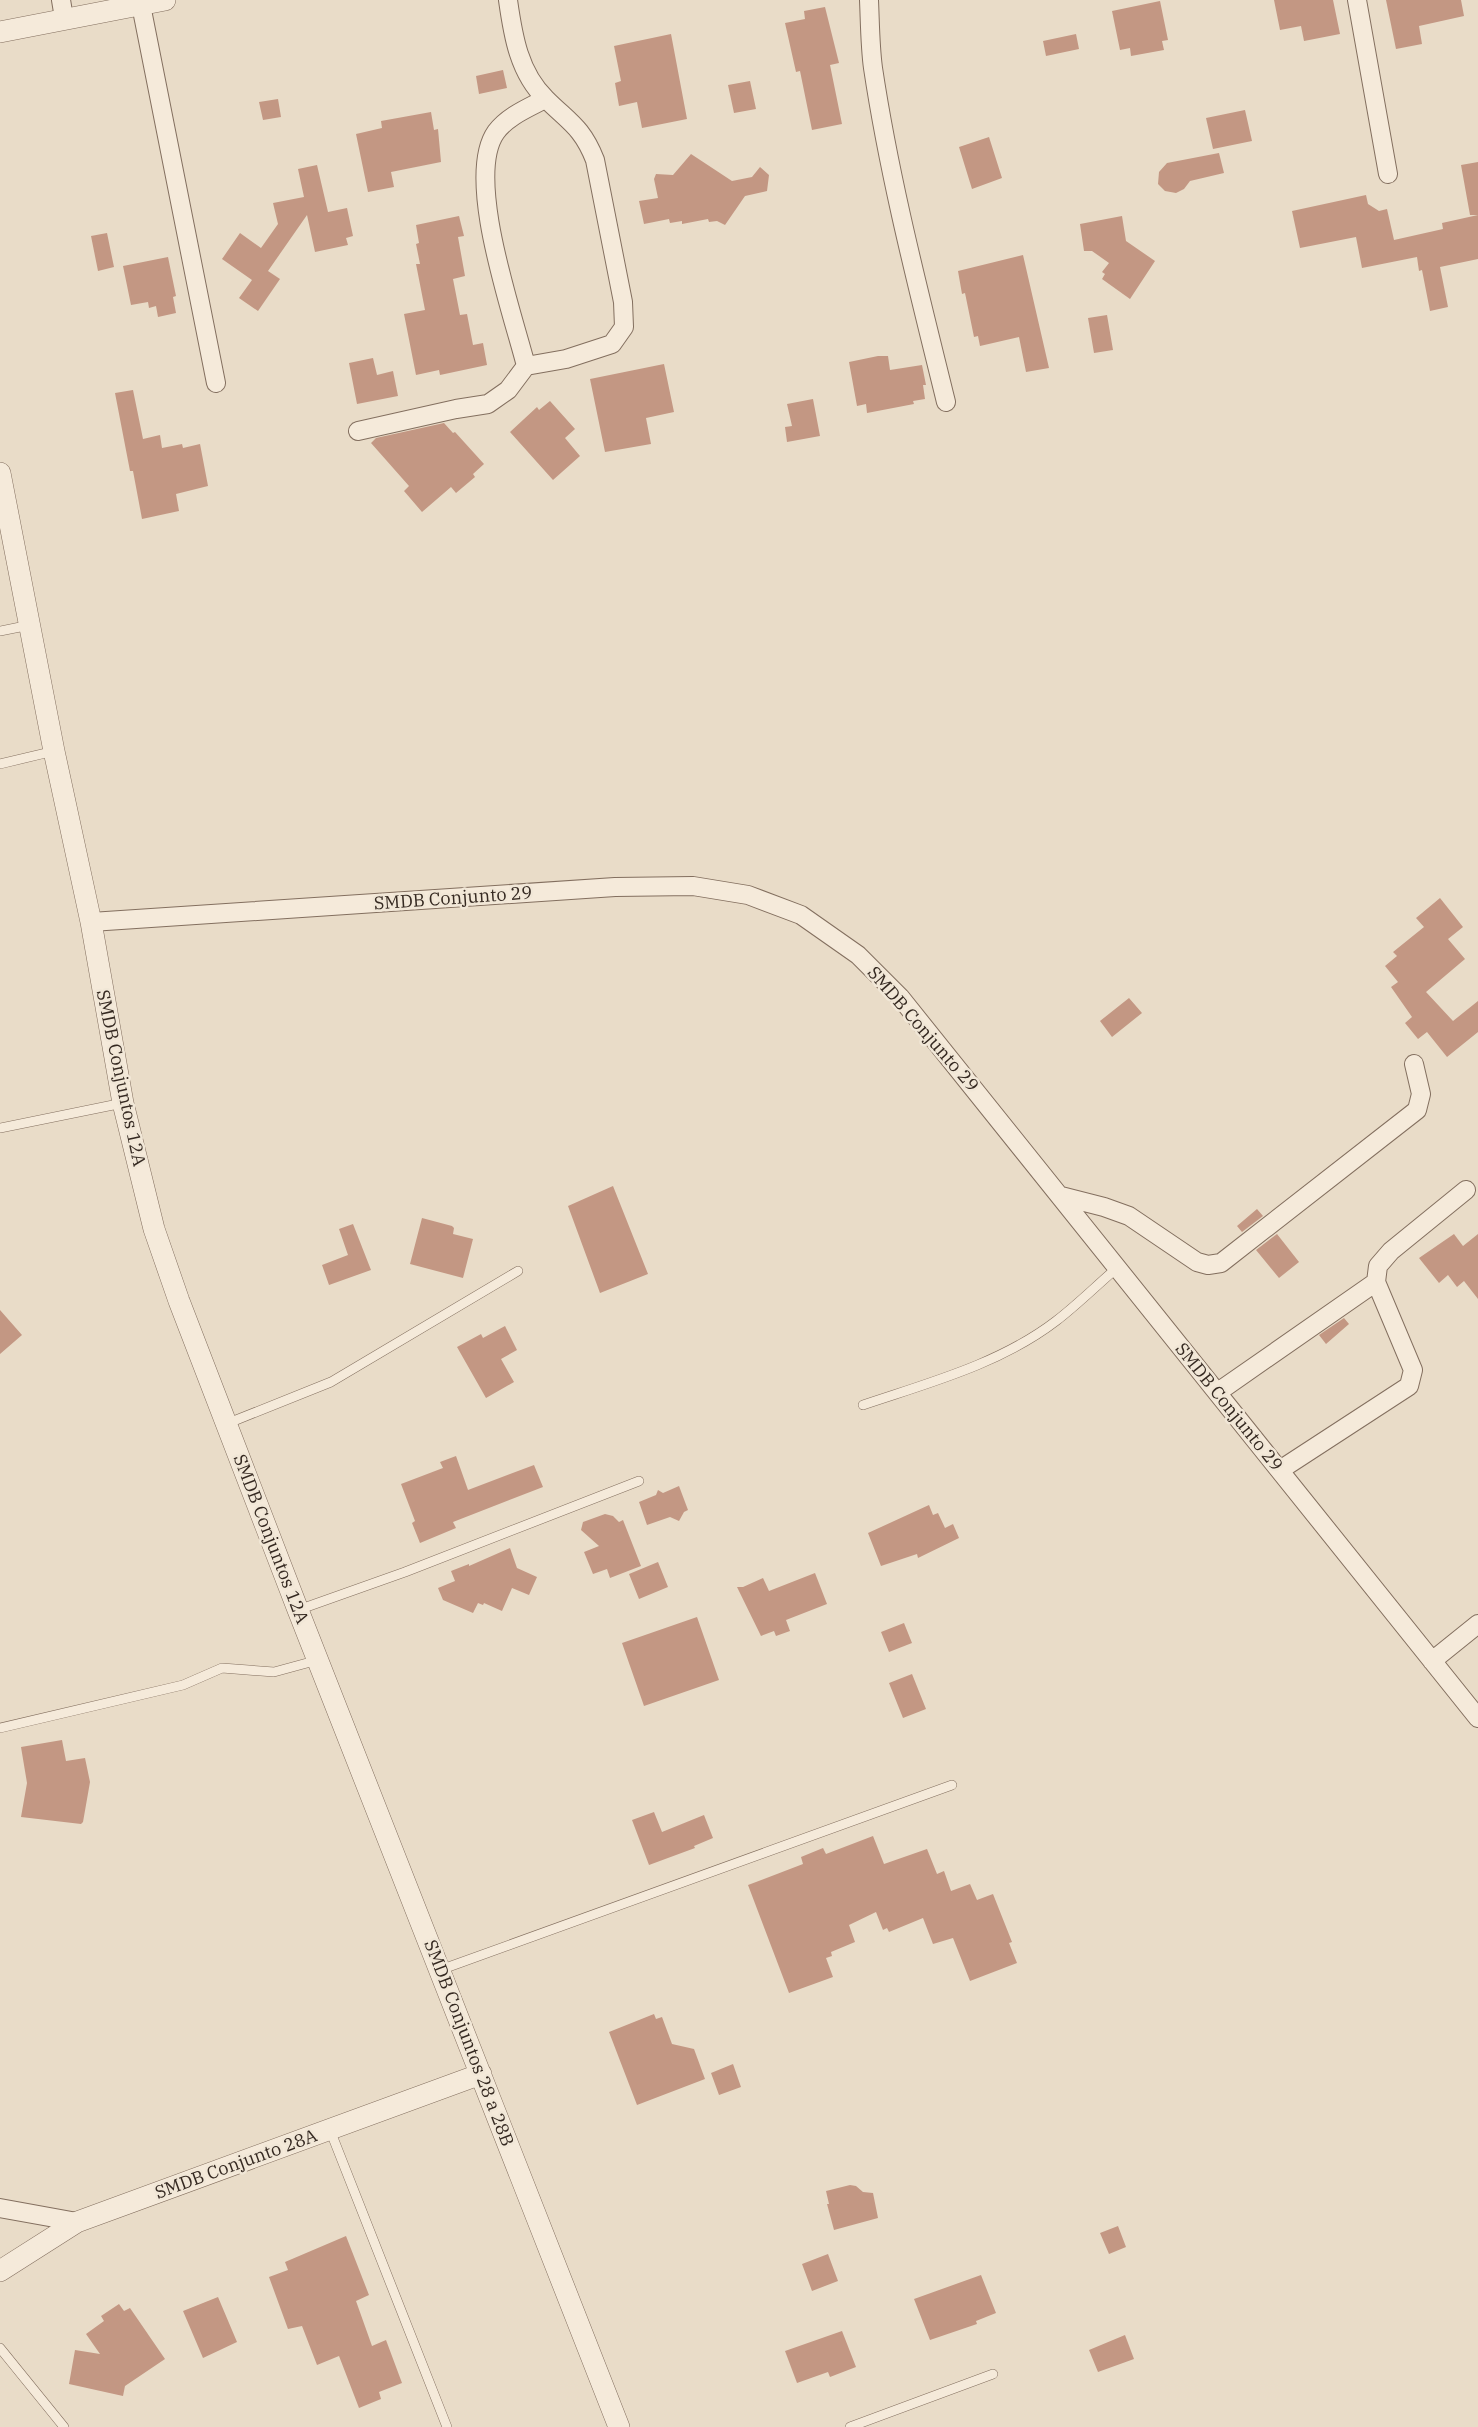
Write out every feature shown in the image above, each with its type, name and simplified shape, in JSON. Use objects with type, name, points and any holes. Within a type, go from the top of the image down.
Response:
[{"type":"street","points":[[0,32],[62,9],[141,5],[165,0]]},
{"type":"street","points":[[357,431],[488,404],[508,390],[526,366],[566,359],[612,344],[624,327],[623,302],[595,160],[588,143],[570,120],[545,99],[521,63],[512,32],[508,0]]},
{"type":"street","points":[[869,0],[873,66],[892,172],[906,241],[946,402]]},
{"type":"street","points":[[1356,0],[1388,174]]},
{"type":"street","points":[[141,5],[216,383]]},
{"type":"street","points":[[526,366],[486,205],[484,174],[495,133],[512,116],[545,99]]},
{"type":"street","name":"SMDB Conjuntos 12A","points":[[0,473],[54,752],[91,922],[123,1103],[154,1229],[179,1301],[318,1660]]},
{"type":"street","name":"SMDB Conjunto 29","points":[[91,922],[615,887],[693,886],[748,896],[801,915],[858,955],[900,997],[1478,1718]]},
{"type":"street","points":[[1061,1196],[1129,1216],[1197,1262],[1208,1265],[1221,1263],[1417,1110],[1422,1094],[1414,1064]]},
{"type":"street","points":[[1280,1470],[1409,1386],[1413,1370],[1410,1358],[1376,1282],[1378,1266],[1391,1251],[1466,1190]]},
{"type":"street","points":[[1218,1392],[1376,1282]]},
{"type":"street","points":[[1432,1661],[1478,1624]]},
{"type":"street","name":"SMDB Conjuntos 28 a 28B","points":[[318,1660],[619,2427]]},
{"type":"street","name":"SMDB Conjunto 28A","points":[[0,2271],[77,2222],[481,2074]]},
{"type":"street","points":[[0,2208],[77,2222]]},
{"type":"lane","points":[[0,631],[30,625]]},
{"type":"lane","points":[[0,764],[54,752]]},
{"type":"lane","points":[[0,1128],[123,1103]]},
{"type":"lane","points":[[862,1405],[942,1378],[1006,1352],[1054,1322],[1118,1267]]},
{"type":"lane","points":[[226,1424],[331,1382],[518,1271]]},
{"type":"lane","points":[[298,1610],[405,1572],[639,1481]]},
{"type":"lane","points":[[0,1728],[183,1685],[222,1668],[274,1672],[318,1660]]},
{"type":"lane","points":[[440,1970],[952,1785]]},
{"type":"lane","points":[[330,2130],[447,2427]]},
{"type":"lane","points":[[0,2348],[64,2427]]},
{"type":"lane","points":[[850,2427],[993,2374]]},
{"type":"building","points":[[1274,0],[1333,0],[1340,34],[1304,41],[1301,26],[1280,30]]},
{"type":"building","points":[[1386,0],[1461,0],[1464,16],[1419,26],[1422,44],[1396,49]]},
{"type":"building","points":[[1160,1],[1168,40],[1162,41],[1164,50],[1131,56],[1130,48],[1120,50],[1112,11]]},
{"type":"building","points":[[825,7],[839,63],[830,65],[842,124],[812,130],[800,71],[796,72],[785,23],[805,19],[804,11]]},
{"type":"building","points":[[671,34],[687,119],[642,128],[637,102],[619,106],[615,83],[621,81],[614,46]]},
{"type":"building","points":[[1076,34],[1079,49],[1046,56],[1043,41]]},
{"type":"building","points":[[503,70],[507,88],[479,94],[476,76]]},
{"type":"building","points":[[750,81],[756,109],[734,113],[728,85]]},
{"type":"building","points":[[278,99],[281,117],[263,120],[259,102]]},
{"type":"building","points":[[1245,110],[1252,141],[1213,149],[1206,118]]},
{"type":"building","points":[[431,112],[434,130],[438,129],[441,162],[391,172],[394,187],[368,192],[356,134],[382,128],[381,121]]},
{"type":"building","points":[[989,137],[1002,178],[972,189],[959,147]]},
{"type":"building","points":[[1219,153],[1224,173],[1190,181],[1184,189],[1176,193],[1165,191],[1158,184],[1159,172],[1167,163]]},
{"type":"building","points":[[691,154],[732,181],[752,177],[760,167],[769,175],[767,191],[745,196],[725,225],[717,221],[709,222],[708,219],[682,224],[682,221],[670,223],[669,219],[644,224],[639,201],[658,198],[654,179],[656,174],[673,175]]},
{"type":"building","points":[[1478,162],[1478,215],[1470,215],[1461,165]]},
{"type":"building","points":[[317,165],[328,212],[347,208],[353,236],[346,238],[348,245],[315,252],[307,215],[268,271],[280,279],[258,311],[239,298],[252,280],[222,259],[240,233],[261,248],[278,224],[273,203],[304,197],[298,169]]},
{"type":"building","points":[[1366,195],[1368,204],[1379,211],[1387,209],[1394,240],[1443,229],[1442,223],[1478,215],[1478,259],[1440,267],[1448,307],[1430,311],[1422,270],[1419,271],[1417,257],[1362,268],[1356,237],[1300,248],[1292,211]]},
{"type":"building","points":[[459,216],[464,236],[458,237],[465,276],[453,279],[460,315],[467,314],[473,345],[483,343],[487,365],[440,375],[439,370],[416,375],[404,314],[425,310],[416,264],[420,264],[416,244],[419,243],[416,225]]},
{"type":"building","points":[[1122,216],[1126,241],[1155,261],[1130,299],[1102,279],[1105,274],[1102,272],[1109,263],[1092,251],[1084,251],[1080,224]]},
{"type":"building","points":[[107,233],[114,267],[98,271],[91,236]]},
{"type":"building","points":[[1023,255],[1049,368],[1026,372],[1019,337],[980,346],[978,336],[974,337],[958,271]]},
{"type":"building","points":[[168,257],[176,296],[173,297],[176,313],[158,317],[156,306],[149,308],[148,302],[131,305],[123,266]]},
{"type":"building","points":[[1107,315],[1113,350],[1094,353],[1088,318]]},
{"type":"building","points":[[888,356],[890,370],[922,365],[926,385],[923,385],[925,399],[913,401],[914,404],[867,413],[866,404],[857,406],[849,362]]},
{"type":"building","points":[[373,358],[377,375],[393,371],[398,396],[357,404],[349,363]]},
{"type":"building","points":[[664,364],[674,412],[646,418],[651,444],[605,452],[590,379]]},
{"type":"building","points":[[133,390],[143,439],[160,435],[162,448],[182,444],[183,448],[200,444],[208,486],[176,494],[179,511],[142,519],[115,393]]},
{"type":"building","points":[[813,399],[820,436],[787,442],[785,427],[792,426],[787,404]]},
{"type":"building","points":[[550,401],[575,429],[565,438],[580,456],[553,480],[510,432],[537,407],[539,410]]},
{"type":"building","points":[[444,423],[484,464],[473,474],[475,477],[456,493],[451,487],[422,512],[404,491],[409,486],[371,443],[376,438]]},
{"type":"building","points":[[1440,898],[1463,927],[1448,939],[1465,959],[1426,992],[1453,1021],[1478,1001],[1478,1032],[1447,1057],[1427,1032],[1418,1039],[1405,1023],[1412,1017],[1391,987],[1398,982],[1385,966],[1397,956],[1393,952],[1424,927],[1416,918]]},
{"type":"building","points":[[1129,998],[1142,1013],[1112,1037],[1100,1021]]},
{"type":"building","points":[[613,1186],[648,1274],[600,1293],[568,1206]]},
{"type":"building","points":[[1257,1209],[1263,1216],[1242,1232],[1237,1226]]},
{"type":"building","points":[[422,1218],[452,1226],[453,1234],[473,1239],[463,1278],[410,1264]]},
{"type":"building","points":[[353,1224],[371,1270],[329,1285],[322,1265],[348,1255],[339,1229]]},
{"type":"building","points":[[1277,1234],[1299,1262],[1279,1278],[1256,1250]]},
{"type":"building","points":[[1454,1234],[1463,1246],[1478,1234],[1478,1299],[1464,1281],[1457,1287],[1448,1275],[1439,1283],[1419,1258]]},
{"type":"building","points":[[0,1310],[22,1335],[0,1354]]},
{"type":"building","points":[[1344,1318],[1349,1324],[1326,1344],[1319,1335]]},
{"type":"building","points":[[505,1326],[517,1350],[501,1359],[514,1382],[486,1398],[457,1347],[481,1334],[483,1338]]},
{"type":"building","points":[[456,1456],[468,1490],[534,1465],[543,1487],[453,1522],[456,1528],[420,1543],[412,1523],[415,1521],[401,1484],[443,1468],[440,1462]]},
{"type":"building","points":[[679,1486],[688,1510],[684,1512],[679,1521],[670,1517],[647,1525],[639,1502],[656,1495],[658,1490],[663,1493]]},
{"type":"building","points":[[929,1505],[933,1515],[938,1513],[945,1528],[953,1524],[959,1538],[918,1558],[917,1554],[881,1566],[868,1533]]},
{"type":"building","points":[[605,1514],[613,1516],[619,1522],[623,1520],[641,1566],[610,1578],[607,1569],[593,1574],[584,1552],[599,1546],[581,1530],[583,1522]]},
{"type":"building","points":[[510,1548],[517,1568],[537,1577],[529,1595],[512,1588],[502,1611],[484,1603],[483,1605],[478,1603],[473,1613],[443,1600],[438,1588],[455,1581],[451,1571],[469,1564],[469,1566]]},
{"type":"building","points":[[658,1562],[668,1587],[639,1599],[629,1574]]},
{"type":"building","points":[[815,1573],[827,1604],[786,1620],[790,1631],[776,1636],[774,1631],[761,1636],[737,1587],[743,1587],[763,1578],[769,1591]]},
{"type":"building","points":[[697,1617],[719,1680],[644,1706],[622,1643]]},
{"type":"building","points":[[904,1623],[912,1643],[889,1652],[881,1632]]},
{"type":"building","points":[[912,1674],[926,1709],[903,1718],[889,1683]]},
{"type":"building","points":[[62,1740],[66,1761],[85,1758],[90,1782],[83,1822],[81,1824],[21,1817],[27,1783],[21,1747]]},
{"type":"building","points":[[654,1812],[662,1832],[704,1815],[713,1838],[694,1846],[695,1848],[649,1865],[632,1820]]},
{"type":"building","points":[[873,1836],[884,1864],[927,1849],[937,1874],[944,1871],[951,1891],[970,1884],[977,1900],[993,1894],[1012,1942],[1009,1943],[1017,1963],[970,1981],[953,1938],[933,1944],[923,1918],[889,1932],[887,1928],[883,1930],[876,1912],[849,1925],[855,1942],[831,1952],[832,1956],[826,1958],[833,1977],[789,1993],[748,1885],[803,1864],[801,1857],[823,1848],[826,1854]]},
{"type":"building","points":[[654,2014],[656,2019],[662,2017],[672,2044],[694,2049],[705,2079],[637,2105],[609,2032]]},
{"type":"building","points":[[733,2064],[741,2087],[719,2095],[711,2073]]},
{"type":"building","points":[[850,2185],[856,2186],[863,2192],[873,2193],[878,2218],[834,2230],[826,2191]]},
{"type":"building","points":[[1118,2226],[1126,2247],[1109,2254],[1100,2233]]},
{"type":"building","points":[[346,2236],[369,2295],[356,2301],[372,2346],[386,2340],[402,2383],[379,2392],[381,2399],[359,2408],[339,2356],[317,2365],[302,2326],[288,2329],[269,2277],[288,2270],[285,2262]]},
{"type":"building","points":[[828,2254],[838,2281],[812,2291],[802,2264]]},
{"type":"building","points":[[981,2275],[996,2313],[976,2321],[977,2324],[930,2340],[914,2299]]},
{"type":"building","points":[[218,2297],[237,2342],[203,2358],[183,2311]]},
{"type":"building","points":[[119,2304],[124,2311],[130,2308],[165,2359],[125,2386],[123,2396],[69,2384],[75,2350],[100,2354],[86,2334],[104,2321],[101,2316]]},
{"type":"building","points":[[842,2331],[856,2367],[830,2377],[828,2372],[797,2383],[785,2351]]},
{"type":"building","points":[[1125,2335],[1134,2359],[1098,2372],[1089,2350]]}]
